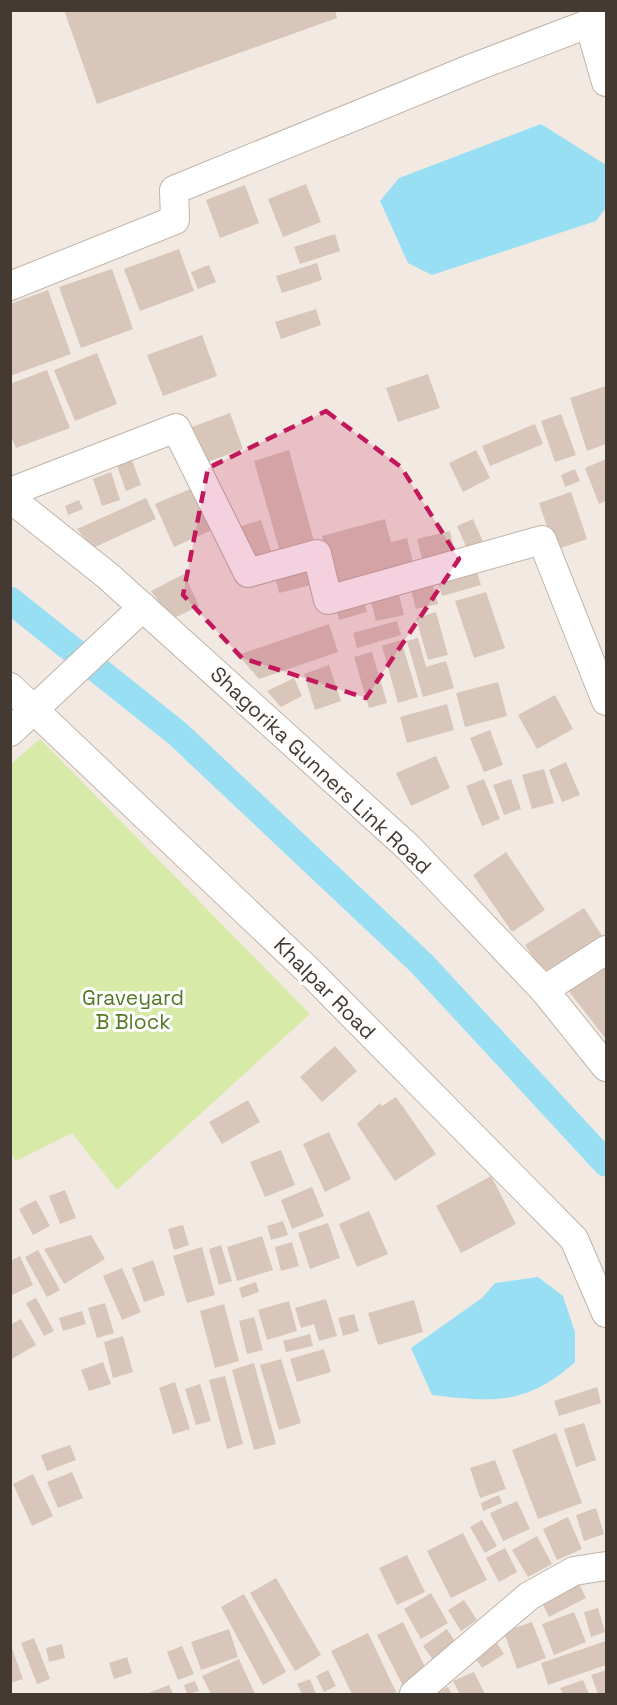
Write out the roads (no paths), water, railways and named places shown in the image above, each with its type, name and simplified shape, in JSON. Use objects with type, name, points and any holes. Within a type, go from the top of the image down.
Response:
[{"type":"street","points":[[10,286],[175,220],[174,190],[598,20],[606,82]]},
{"type":"street","points":[[10,492],[176,428],[248,573],[317,554],[328,600],[542,540],[606,701]]},
{"type":"street","name":"Shagorika Gunners Link Road","points":[[10,498],[143,607],[408,847],[544,990],[606,1067]]},
{"type":"street","points":[[10,732],[143,607]]},
{"type":"street","name":"Khalpar Road","points":[[10,687],[44,701],[574,1239],[606,1313]]},
{"type":"street","points":[[544,990],[606,950]]},
{"type":"street","points":[[414,1695],[529,1596],[574,1572],[606,1566]]},
{"type":"water","points":[[541,124],[606,165],[606,208],[596,221],[432,275],[408,263],[380,201],[399,178]]},
{"type":"water","points":[[538,1277],[563,1296],[575,1332],[575,1362],[541,1387],[508,1398],[473,1399],[432,1395],[411,1348],[482,1298],[495,1283]]},
{"type":"waterway","points":[[10,600],[178,734],[422,964],[606,1163]]},
{"type":"park label","name":"Graveyard B Block","points":[[133,1009]]}]
